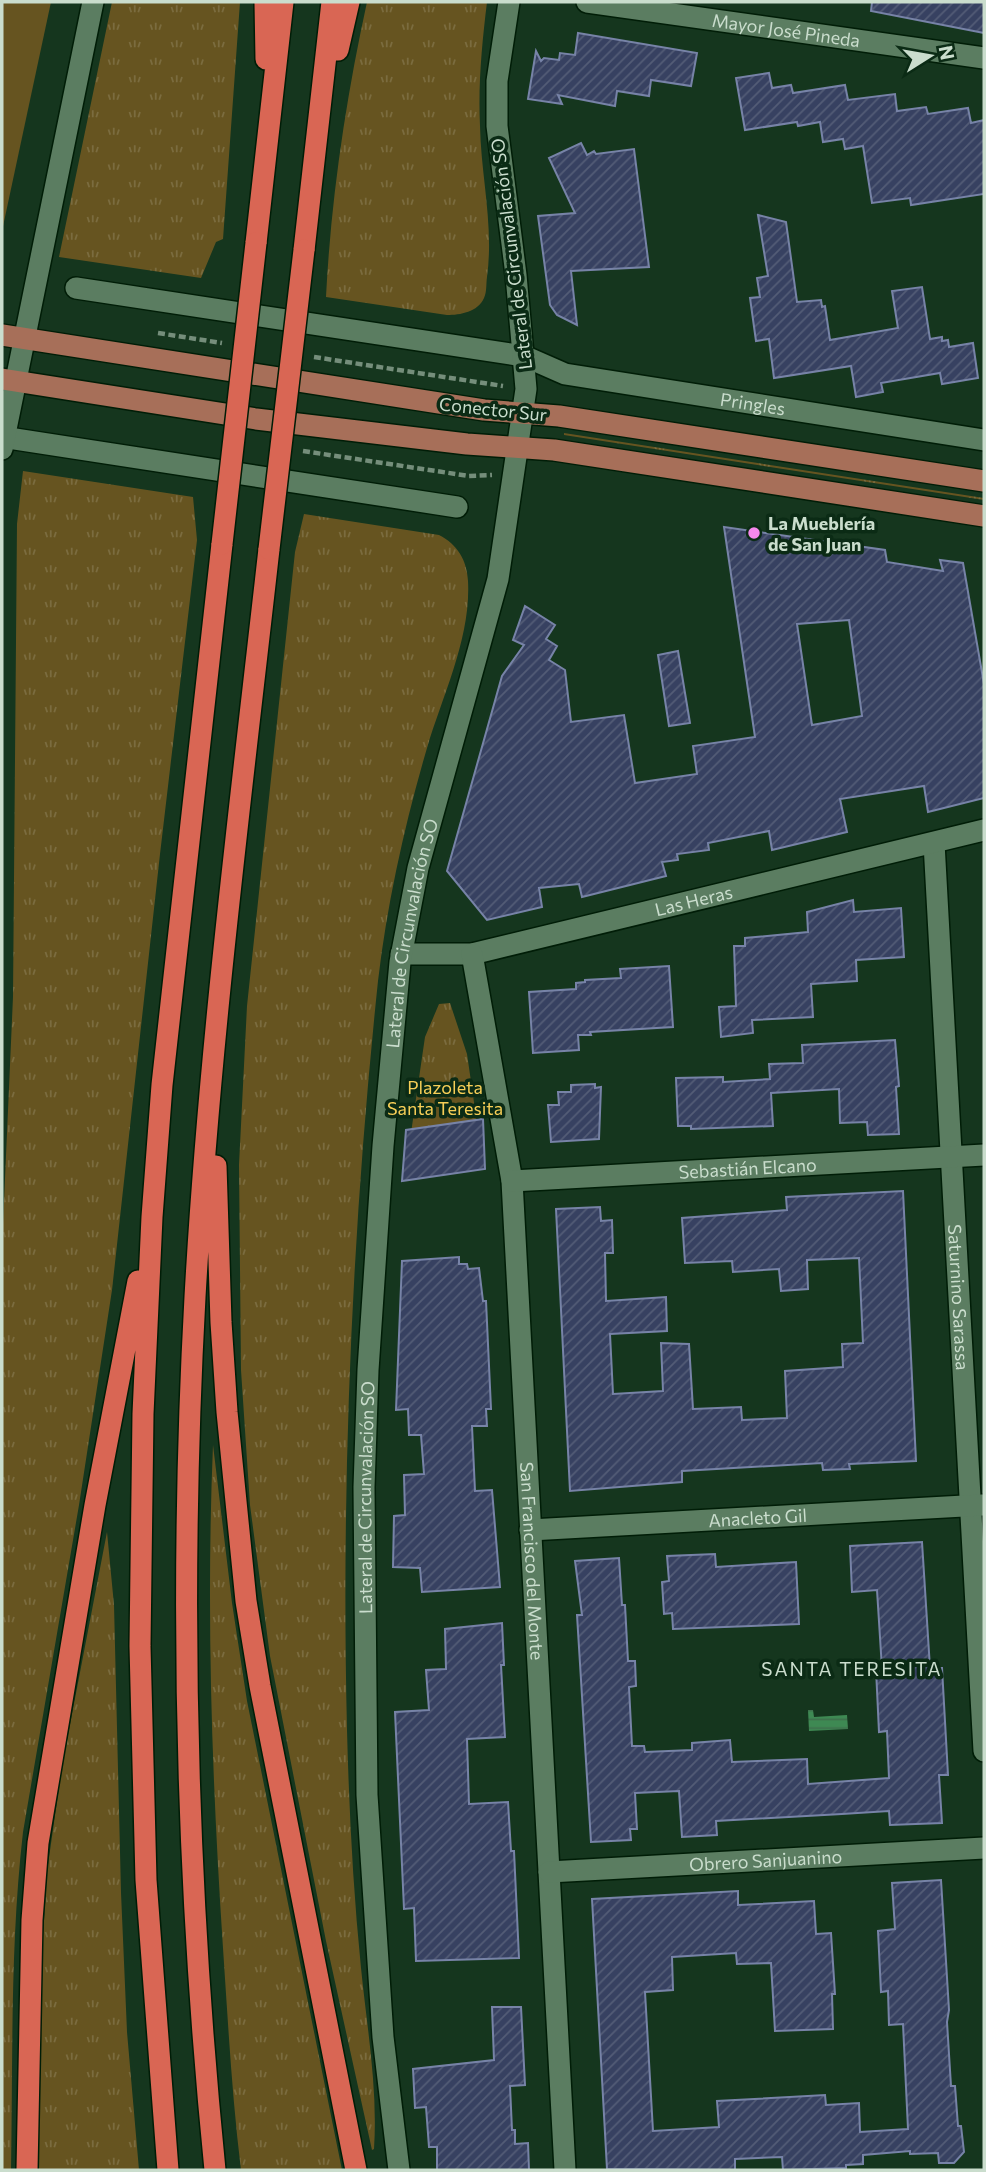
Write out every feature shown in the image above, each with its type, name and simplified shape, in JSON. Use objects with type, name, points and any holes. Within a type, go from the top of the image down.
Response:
[{"type":"highway","points":[[265,2],[267,148]]},
{"type":"highway","points":[[168,2170],[146,1880],[140,1657],[143,1426],[152,1217],[170,1003],[283,2]]},
{"type":"highway","points":[[215,2170],[197,1948],[189,1770],[189,1427],[202,1181],[269,549],[332,2]]},
{"type":"highway","points":[[316,141],[349,2]]},
{"type":"highway","points":[[213,1067],[220,1322],[246,1601],[262,1698],[356,2170]]},
{"type":"highway","points":[[27,2170],[32,1920],[38,1843],[95,1505],[126,1335],[152,1217]]},
{"type":"main road","name":"Conector Sur","points":[[2,335],[484,410],[559,416],[984,481]]},
{"type":"main road","name":"Conector Sur","points":[[8,380],[256,419],[518,449],[554,450],[984,516]]},
{"type":"street","points":[[93,2],[24,339],[8,380],[3,441],[457,507]]},
{"type":"street","name":"Lateral de Circunvalación SO","points":[[399,2170],[383,2037],[367,1795],[364,1487],[369,1358],[382,1160],[401,954],[418,868],[498,579],[526,389],[516,275],[497,126],[497,81],[509,2]]},
{"type":"street","name":"Mayor José Pineda","points":[[587,2],[648,6],[984,58]]},
{"type":"street","name":"Pringles","points":[[76,288],[524,356],[565,374],[984,440]]},
{"type":"street","name":"Las Heras","points":[[401,954],[472,954],[984,830]]},
{"type":"street","name":"Saturnino Sarassa","points":[[934,843],[951,1157],[977,1505],[984,1751]]},
{"type":"street","name":"San Francisco del Monte","points":[[472,954],[512,1181],[565,2170]]},
{"type":"street","name":"Sebastián Elcano","points":[[512,1181],[984,1155]]},
{"type":"street","name":"Anacleto Gil","points":[[530,1530],[977,1505]]},
{"type":"street","name":"Obrero Sanjuanino","points":[[549,1872],[984,1848]]},
{"type":"green space","points":[[2,2],[51,2],[2,231]]},
{"type":"green space","points":[[112,2],[240,2],[223,239],[216,242],[201,278],[59,257]]},
{"type":"green space","points":[[367,2],[487,2],[480,110],[489,258],[485,296],[478,307],[468,312],[447,315],[326,297],[340,148]]},
{"type":"green space","points":[[564,435],[984,498],[984,500]]},
{"type":"green space","points":[[23,471],[193,497],[197,540],[112,1290],[79,1505],[23,1832],[14,1959],[11,2170],[2,2170],[2,1247],[13,997],[17,524]]},
{"type":"green space","points":[[304,514],[439,535],[451,543],[460,554],[466,566],[468,581],[468,602],[461,645],[419,776],[386,922],[369,1074],[355,1261],[347,1449],[347,1730],[356,1909],[373,2081],[375,2126],[372,2150],[326,1941],[270,1656],[250,1505],[241,1370],[239,1165],[247,1006],[295,552]]},
{"type":"green space","name":"Plazoleta Santa Teresita","points":[[450,1003],[467,1054],[477,1123],[411,1133],[425,1037],[439,1004]]},
{"type":"green space","points":[[213,1445],[247,1701],[342,2170],[241,2170],[229,2032],[213,1760],[210,1571]]},
{"type":"green space","points":[[107,1532],[114,1605],[127,2032],[139,2170],[38,2170],[47,1872],[62,1766]]},
{"type":"shaded area","points":[[808,1710],[813,1710],[814,1717],[847,1715],[848,1729],[809,1731]]},
{"type":"building","points":[[872,2],[984,2],[984,33],[871,11]]},
{"type":"building","points":[[578,33],[697,53],[691,86],[651,80],[649,96],[617,91],[615,106],[558,95],[562,104],[528,99],[536,51],[541,61],[544,58],[559,60],[560,53],[575,55]]},
{"type":"building","points":[[769,73],[772,88],[791,85],[793,93],[845,85],[848,100],[895,94],[897,111],[926,107],[928,114],[968,108],[971,123],[984,120],[984,194],[911,205],[910,198],[872,203],[863,146],[845,149],[843,139],[823,142],[820,122],[798,126],[797,122],[745,130],[736,78]]},
{"type":"building","points":[[581,143],[587,155],[594,151],[596,154],[634,149],[649,267],[571,271],[577,325],[557,315],[550,305],[538,216],[575,213],[549,158]]},
{"type":"building","points":[[758,215],[786,222],[797,302],[821,300],[822,307],[825,306],[830,340],[898,328],[892,291],[922,287],[930,339],[942,337],[942,341],[948,340],[949,347],[973,343],[978,378],[942,384],[940,373],[881,383],[883,392],[856,397],[851,366],[774,378],[769,339],[756,341],[750,298],[760,297],[757,278],[768,276]]},
{"type":"building","points":[[724,527],[885,550],[887,562],[943,571],[940,560],[963,563],[984,684],[984,798],[928,812],[924,786],[840,799],[847,832],[772,850],[769,831],[708,843],[709,850],[677,854],[678,860],[662,862],[666,876],[582,897],[579,884],[539,888],[542,907],[487,920],[447,871],[502,676],[524,645],[513,640],[525,606],[555,625],[546,639],[557,646],[549,660],[565,670],[571,722],[624,715],[635,783],[697,774],[693,746],[755,737]],"holes":[[[849,620],[862,716],[812,725],[797,624]]]},
{"type":"building","points":[[678,651],[690,723],[669,726],[658,655]]},
{"type":"building","points":[[853,900],[854,912],[901,908],[904,957],[856,960],[857,981],[811,984],[813,1017],[752,1020],[753,1033],[721,1037],[719,1007],[736,1006],[734,946],[745,946],[745,938],[808,932],[807,912]]},
{"type":"building","points":[[669,966],[673,1027],[590,1032],[591,1035],[578,1035],[579,1050],[533,1053],[529,992],[576,989],[576,983],[585,980],[621,978],[620,969]]},
{"type":"building","points":[[895,1040],[899,1134],[868,1135],[867,1122],[840,1123],[839,1089],[771,1093],[773,1126],[691,1129],[691,1126],[678,1126],[676,1078],[723,1077],[723,1082],[770,1079],[769,1064],[803,1063],[802,1045]]},
{"type":"building","points":[[595,1084],[595,1088],[601,1087],[599,1139],[551,1142],[548,1105],[559,1105],[558,1092],[571,1092],[571,1085]]},
{"type":"building","points":[[483,1119],[485,1169],[402,1181],[406,1130]]},
{"type":"building","points":[[903,1191],[916,1461],[849,1464],[850,1469],[823,1470],[822,1463],[682,1471],[682,1482],[570,1491],[556,1209],[600,1207],[601,1221],[612,1220],[613,1253],[605,1253],[606,1301],[666,1297],[667,1331],[610,1334],[613,1394],[663,1391],[661,1343],[689,1344],[693,1409],[741,1407],[742,1420],[787,1418],[785,1371],[843,1367],[842,1344],[863,1343],[859,1258],[807,1260],[808,1289],[781,1291],[779,1269],[733,1272],[732,1261],[685,1263],[682,1218],[787,1210],[786,1197]]},
{"type":"building","points":[[459,1257],[459,1264],[467,1264],[468,1269],[479,1268],[483,1301],[486,1301],[491,1409],[486,1409],[487,1426],[472,1426],[475,1491],[492,1490],[500,1587],[422,1592],[420,1568],[393,1567],[394,1516],[405,1515],[404,1475],[424,1474],[421,1435],[409,1435],[408,1409],[396,1410],[402,1261]]},
{"type":"building","points":[[922,1542],[930,1668],[942,1668],[948,1775],[939,1775],[942,1823],[890,1825],[889,1811],[716,1821],[717,1835],[682,1837],[679,1791],[635,1793],[637,1829],[630,1829],[631,1840],[591,1842],[577,1615],[582,1615],[575,1561],[619,1558],[628,1661],[635,1661],[636,1686],[629,1687],[632,1746],[644,1746],[645,1752],[692,1750],[692,1743],[730,1740],[732,1762],[807,1759],[808,1784],[889,1778],[887,1731],[879,1732],[876,1669],[882,1669],[877,1590],[852,1592],[850,1546]]},
{"type":"building","points":[[715,1554],[716,1567],[796,1562],[799,1624],[673,1629],[672,1613],[664,1614],[662,1582],[669,1581],[667,1556]]},
{"type":"building","points":[[502,1623],[504,1665],[501,1665],[505,1737],[467,1739],[469,1804],[508,1802],[511,1851],[514,1851],[519,1958],[416,1961],[414,1908],[404,1909],[395,1712],[429,1710],[426,1670],[446,1669],[445,1629]]},
{"type":"building","points":[[941,1880],[951,2086],[955,2086],[958,2126],[961,2126],[964,2152],[954,2163],[939,2163],[938,2153],[910,2154],[910,2151],[863,2155],[863,2164],[846,2165],[846,2168],[783,2170],[782,2157],[735,2159],[735,2170],[607,2169],[592,1899],[738,1891],[738,1905],[814,1901],[816,1934],[831,1933],[835,1994],[832,1994],[833,2029],[775,2031],[771,1963],[737,1964],[736,1953],[672,1957],[673,1990],[645,1992],[653,2131],[719,2127],[717,2101],[825,2095],[826,2105],[859,2103],[860,2132],[908,2129],[903,2024],[889,2025],[888,1991],[881,1992],[878,1931],[895,1929],[892,1883]]},
{"type":"building","points":[[492,2007],[521,2007],[525,2085],[510,2086],[512,2130],[515,2130],[515,2144],[528,2143],[529,2170],[437,2170],[437,2147],[429,2147],[426,2107],[415,2108],[413,2069],[494,2060]]},
{"type":"place","name":"La Mueblería de San Juan","points":[[754,533]]},
{"type":"district","name":"SANTA TERESITA","points":[[852,1668]]}]
